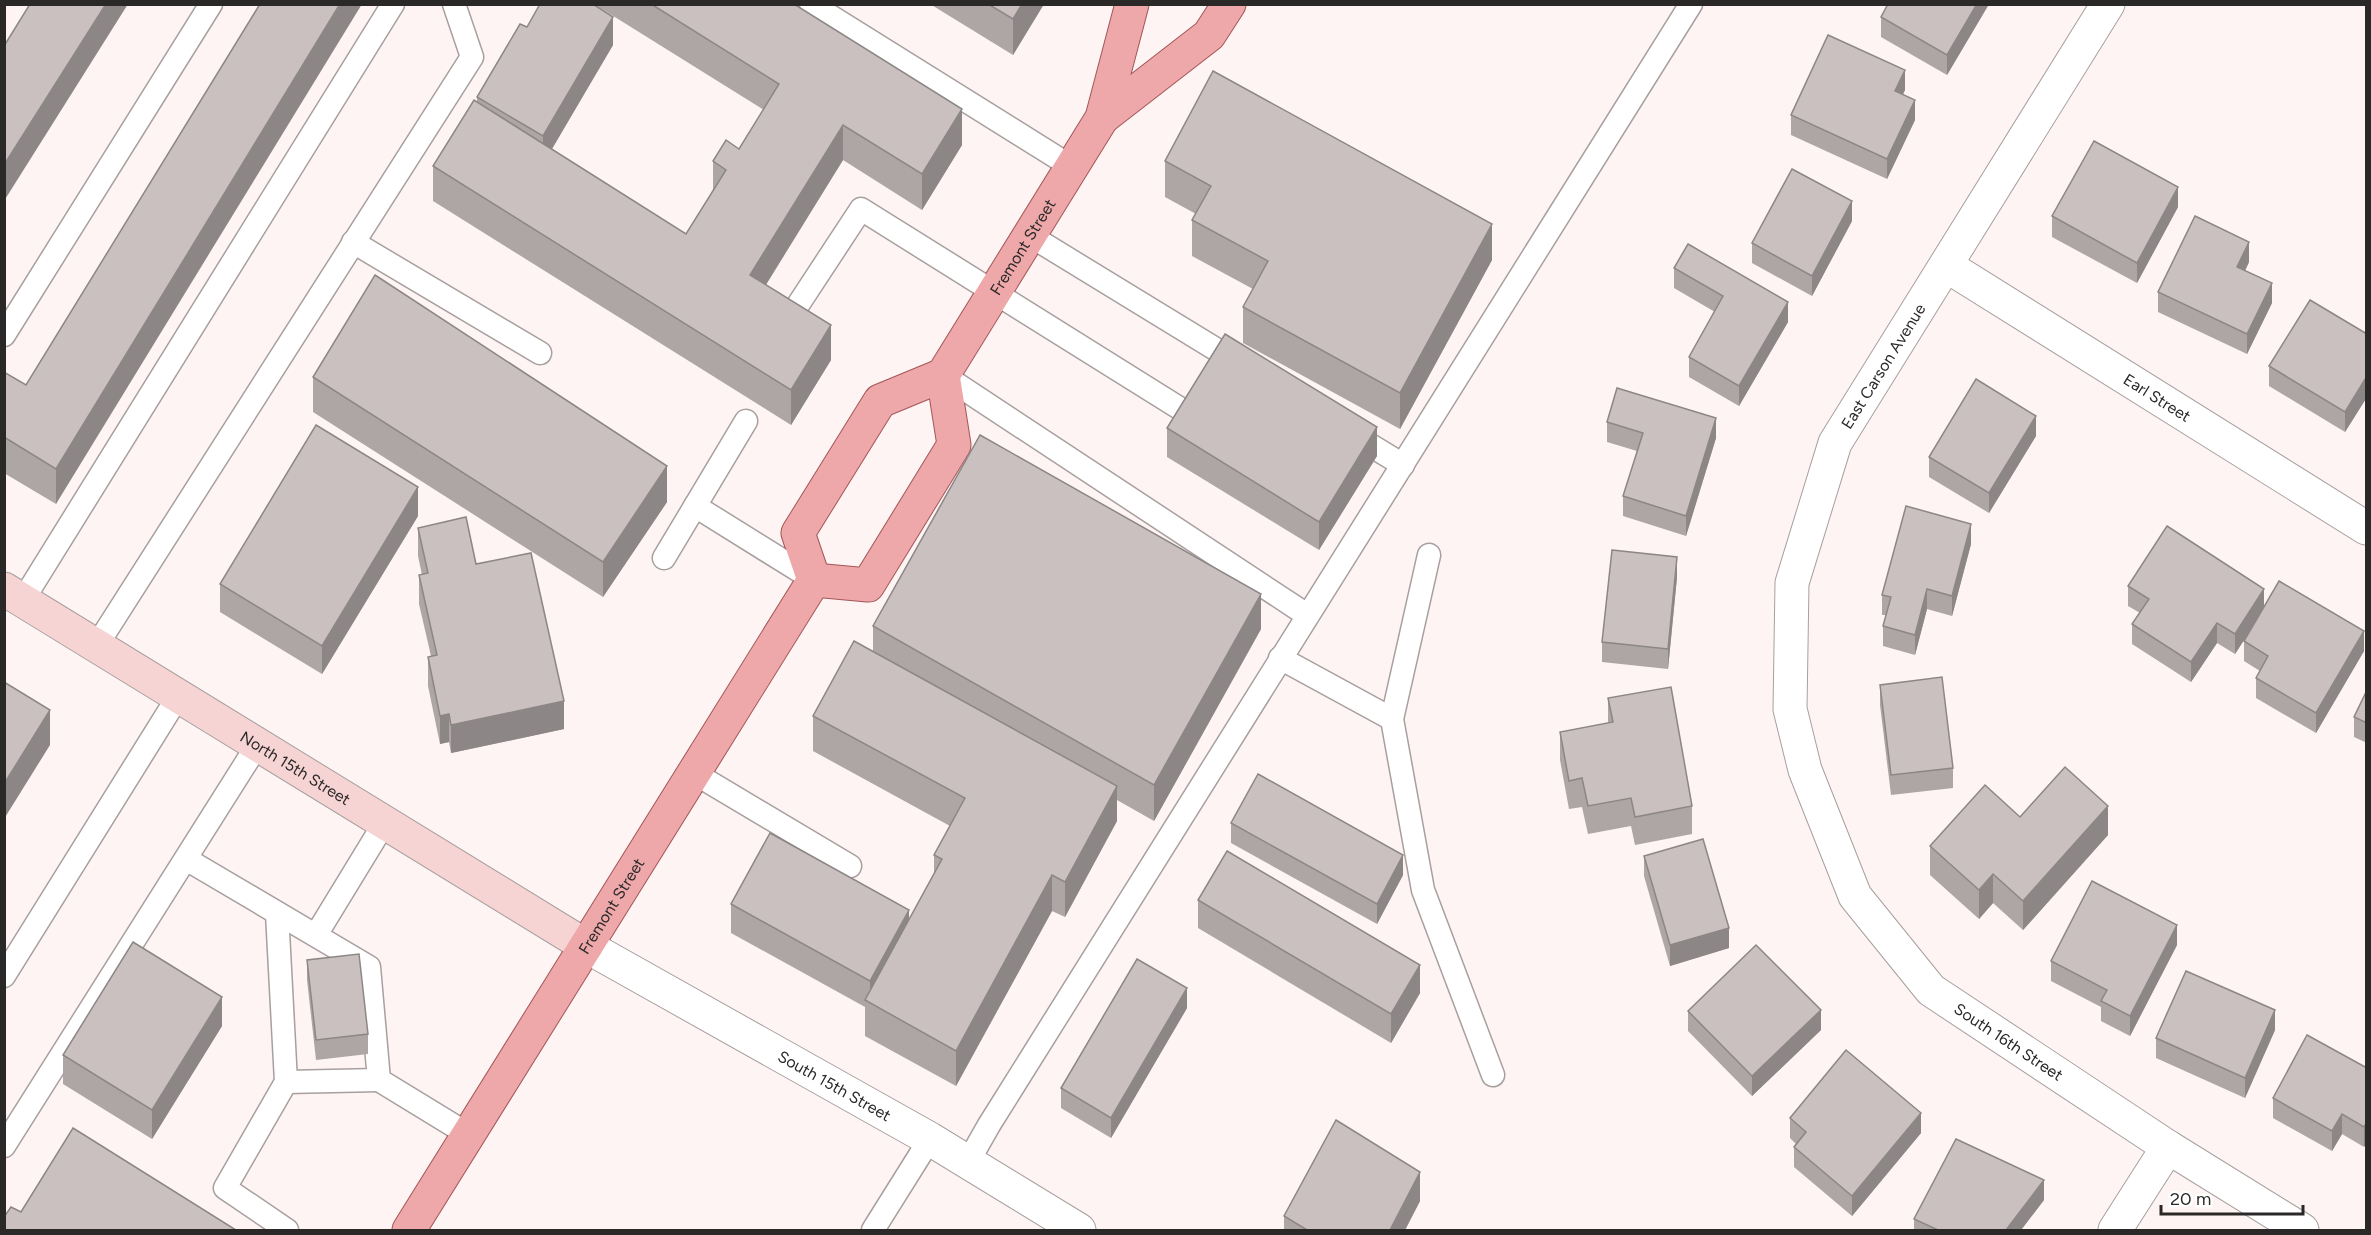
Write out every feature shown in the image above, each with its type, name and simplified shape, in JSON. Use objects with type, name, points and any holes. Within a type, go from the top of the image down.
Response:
[{"type":"main road","name":"Fremont Street","points":[[943,375],[1102,118],[1132,4]]},
{"type":"main road","name":"Fremont Street","points":[[1102,118],[1209,35],[1228,4]]},
{"type":"main road","points":[[943,375],[954,445],[868,585],[814,580],[798,532],[880,401],[943,375]]},
{"type":"main road","name":"Fremont Street","points":[[409,1230],[814,580]]},
{"type":"street","name":"East Carson Avenue","points":[[1805,770],[1790,709],[1792,583],[1835,443],[2108,4]]},
{"type":"street","name":"Earl Street","points":[[1947,266],[2367,528]]},
{"type":"street","name":"North 15th Street","points":[[14,594],[586,946]]},
{"type":"street","name":"South 16th Street","points":[[1805,770],[1855,896],[1931,990],[2168,1147],[2302,1230]]},
{"type":"street","name":"South 15th Street","points":[[586,946],[930,1139],[1079,1230]]},
{"type":"street","points":[[2115,1230],[2168,1147]]},
{"type":"lane","points":[[4,335],[211,4]]},
{"type":"lane","points":[[14,594],[393,4]]},
{"type":"lane","points":[[96,645],[472,57],[454,4]]},
{"type":"lane","points":[[811,4],[1071,167]]},
{"type":"lane","points":[[968,1162],[995,1114],[1691,4]]},
{"type":"lane","points":[[796,308],[861,209],[1184,411]]},
{"type":"lane","points":[[1029,235],[1254,373]]},
{"type":"lane","points":[[353,242],[540,353]]},
{"type":"lane","points":[[943,375],[1307,615]]},
{"type":"lane","points":[[664,558],[746,421]]},
{"type":"lane","points":[[1333,422],[1403,465]]},
{"type":"lane","points":[[694,506],[814,580]]},
{"type":"lane","points":[[1429,555],[1392,720],[1423,890],[1493,1075]]},
{"type":"lane","points":[[1280,658],[1392,720]]},
{"type":"lane","points":[[4,976],[179,695]]},
{"type":"lane","points":[[4,1146],[258,744]]},
{"type":"lane","points":[[694,773],[849,866]]},
{"type":"lane","points":[[316,935],[385,822]]},
{"type":"lane","points":[[186,859],[369,967],[379,1080]]},
{"type":"lane","points":[[277,913],[286,1083],[225,1188],[287,1230]]},
{"type":"lane","points":[[286,1083],[379,1080],[469,1135]]},
{"type":"lane","points":[[873,1230],[930,1139]]},
{"type":"building","points":[[30,4],[106,4],[4,165],[4,46]]},
{"type":"building","points":[[260,4],[340,4],[56,469],[4,437],[4,372],[26,385]]},
{"type":"building","points":[[540,4],[593,4],[613,17],[543,136],[477,97],[520,24],[527,27]]},
{"type":"building","points":[[651,4],[794,4],[962,109],[922,174],[843,125],[750,275],[831,325],[791,390],[433,166],[474,100],[686,234],[726,170],[713,161],[726,140],[739,149],[779,84]]},
{"type":"building","points":[[988,4],[1022,4],[1013,19]]},
{"type":"building","points":[[1888,4],[1977,4],[1947,55],[1881,17]]},
{"type":"building","points":[[1828,35],[1905,70],[1895,91],[1915,100],[1887,159],[1791,115]]},
{"type":"building","points":[[1213,71],[1492,224],[1400,393],[1243,307],[1268,261],[1192,220],[1211,186],[1165,161]]},
{"type":"building","points":[[2094,141],[2178,187],[2137,263],[2052,216]]},
{"type":"building","points":[[1792,169],[1852,201],[1812,276],[1752,243]]},
{"type":"building","points":[[2195,216],[2249,242],[2237,267],[2272,283],[2247,334],[2158,292]]},
{"type":"building","points":[[1688,244],[1788,302],[1739,386],[1689,357],[1723,296],[1674,268]]},
{"type":"building","points":[[375,275],[667,466],[603,562],[313,377]]},
{"type":"building","points":[[2310,300],[2367,334],[2367,376],[2345,412],[2269,366]]},
{"type":"building","points":[[1225,334],[1377,427],[1319,522],[1167,428]]},
{"type":"building","points":[[1976,379],[2036,416],[1989,493],[1929,457]]},
{"type":"building","points":[[1617,388],[1716,418],[1686,516],[1623,496],[1643,433],[1607,422]]},
{"type":"building","points":[[316,425],[418,487],[322,646],[220,584]]},
{"type":"building","points":[[980,435],[1261,594],[1154,785],[873,626]]},
{"type":"building","points":[[1906,506],[1971,524],[1952,596],[1927,589],[1915,635],[1883,626],[1891,597],[1882,595]]},
{"type":"building","points":[[466,517],[476,564],[531,553],[564,701],[451,725],[449,714],[440,716],[428,657],[437,655],[419,575],[428,573],[418,528]]},
{"type":"building","points":[[2167,526],[2264,589],[2235,634],[2217,623],[2191,662],[2132,624],[2149,599],[2128,586]]},
{"type":"building","points":[[1612,550],[1677,557],[1668,649],[1602,642]]},
{"type":"building","points":[[2279,581],[2364,631],[2316,713],[2256,678],[2268,656],[2244,641]]},
{"type":"building","points":[[854,641],[1117,786],[1065,882],[1052,875],[956,1051],[865,1000],[942,859],[934,855],[965,798],[813,716]]},
{"type":"building","points":[[1942,677],[1953,768],[1891,775],[1880,685]]},
{"type":"building","points":[[4,682],[50,710],[4,784]]},
{"type":"building","points":[[1671,687],[1692,806],[1635,817],[1631,798],[1588,806],[1582,778],[1569,781],[1560,732],[1613,722],[1608,698]]},
{"type":"building","points":[[2367,690],[2367,723],[2354,717]]},
{"type":"building","points":[[2065,767],[2108,806],[2023,901],[1993,874],[1979,890],[1930,846],[1985,785],[2020,817]]},
{"type":"building","points":[[1258,774],[1403,855],[1377,904],[1231,823]]},
{"type":"building","points":[[770,833],[909,910],[870,981],[731,904]]},
{"type":"building","points":[[1703,839],[1729,928],[1670,945],[1644,856]]},
{"type":"building","points":[[1227,851],[1420,965],[1391,1014],[1198,900]]},
{"type":"building","points":[[2092,881],[2177,925],[2130,1016],[2101,1001],[2107,990],[2051,961]]},
{"type":"building","points":[[133,942],[222,997],[152,1110],[63,1055]]},
{"type":"building","points":[[1756,945],[1821,1010],[1752,1076],[1688,1011]]},
{"type":"building","points":[[359,954],[368,1034],[316,1040],[307,960]]},
{"type":"building","points":[[1137,959],[1187,988],[1111,1118],[1061,1088]]},
{"type":"building","points":[[2186,971],[2275,1010],[2245,1078],[2156,1038]]},
{"type":"building","points":[[2307,1035],[2367,1068],[2367,1121],[2364,1127],[2342,1114],[2332,1131],[2273,1098]]},
{"type":"building","points":[[1846,1050],[1921,1113],[1852,1196],[1794,1147],[1806,1132],[1790,1118]]},
{"type":"building","points":[[1336,1120],[1420,1172],[1390,1230],[1307,1230],[1284,1216]]},
{"type":"building","points":[[73,1128],[236,1230],[4,1230],[4,1217],[11,1207],[21,1212]]},
{"type":"building","points":[[1956,1139],[2044,1180],[2006,1230],[1938,1230],[1914,1219]]}]
